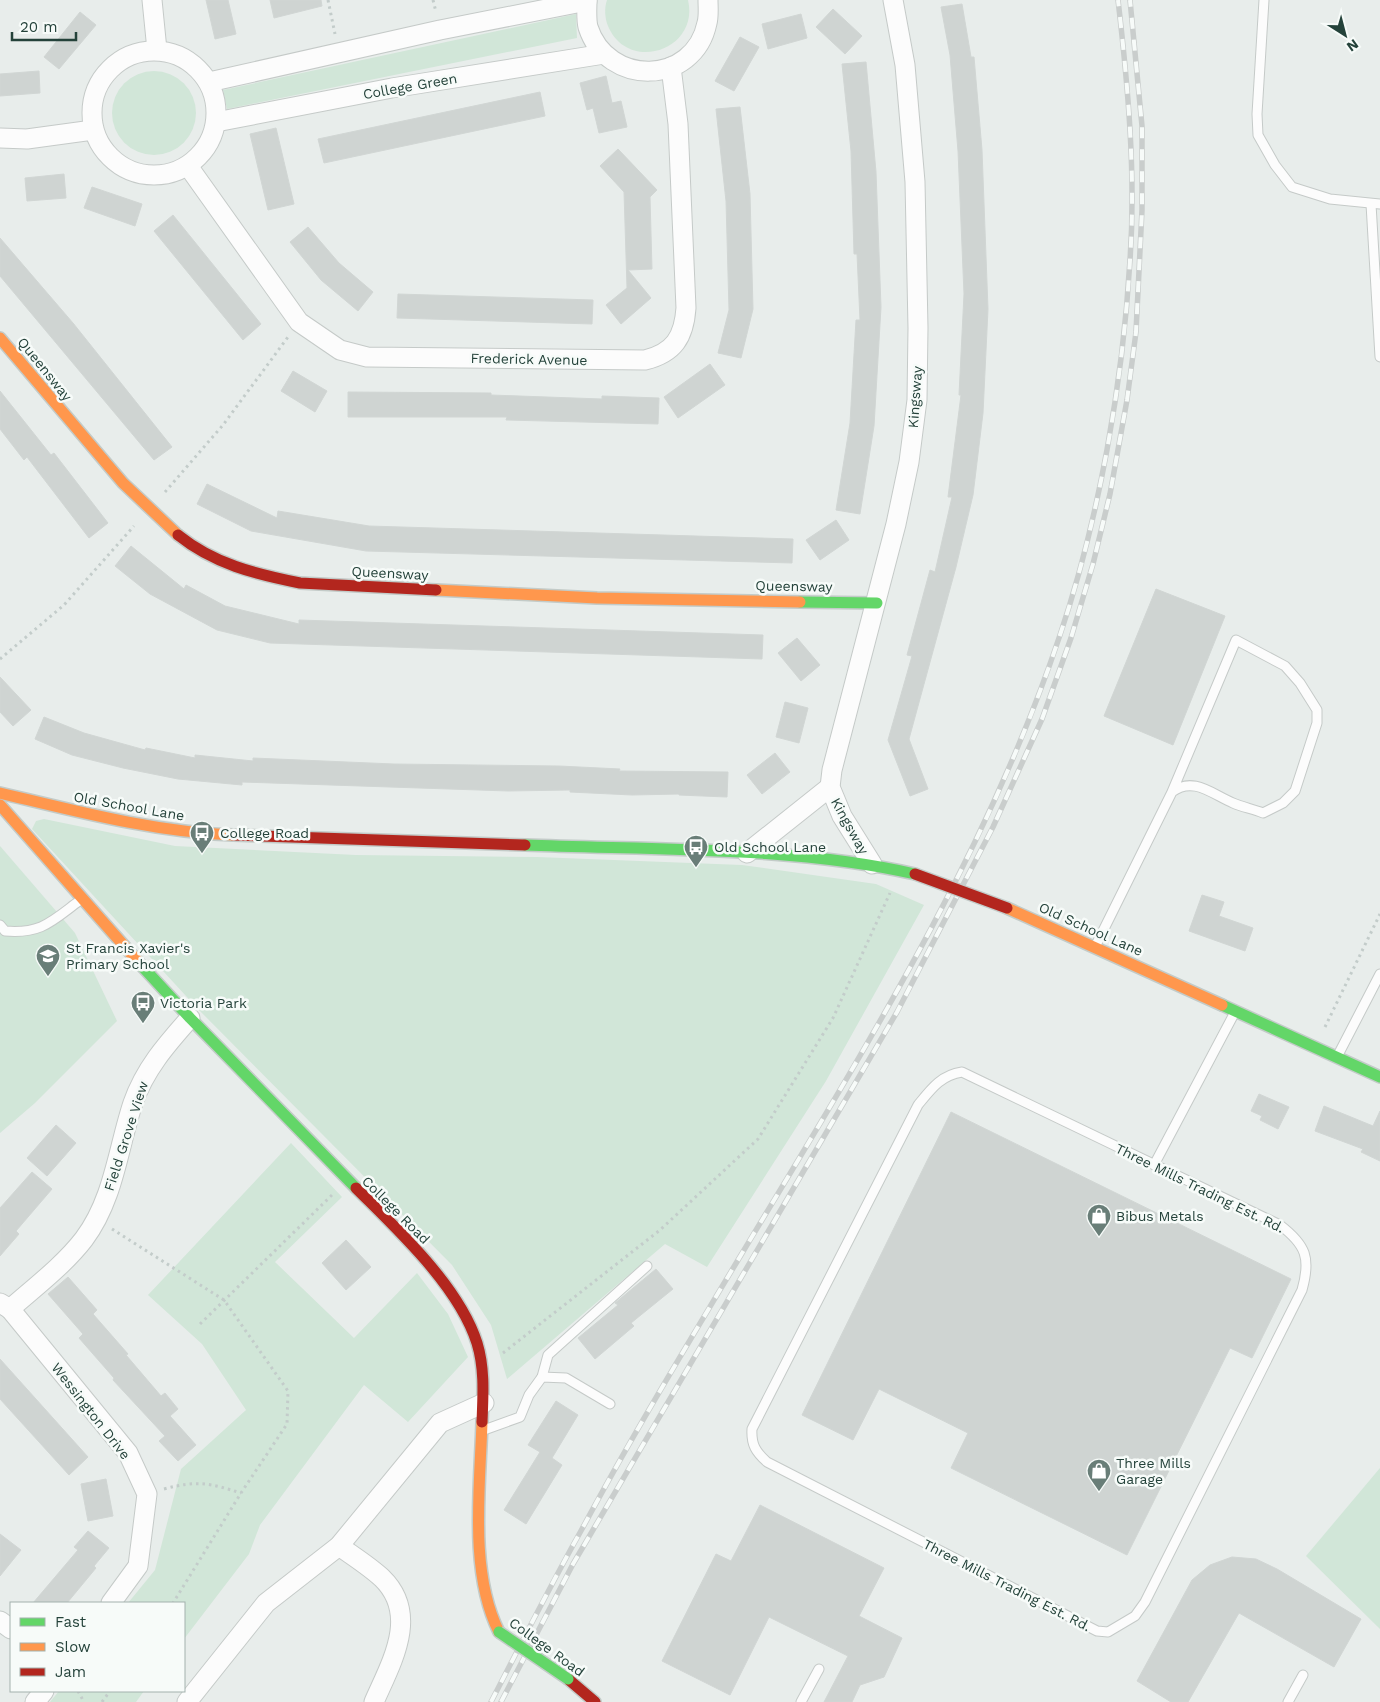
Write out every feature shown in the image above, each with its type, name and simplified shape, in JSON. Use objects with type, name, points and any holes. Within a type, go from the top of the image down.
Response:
[{"type":"street","points":[[152,0],[157,50]]},
{"type":"street","points":[[209,82],[339,52],[587,0],[588,25],[595,42],[604,54],[621,66],[635,71],[650,72],[671,67],[690,54],[700,42],[707,23],[709,0]]},
{"type":"street","name":"Kingsway","points":[[872,864],[842,816],[830,787],[832,770],[877,603],[909,462],[917,391],[918,328],[915,174],[905,65],[893,0]]},
{"type":"street","points":[[157,50],[182,56],[199,68],[209,82],[216,103],[216,122],[207,147],[188,166],[169,174],[148,176],[124,168],[106,154],[93,130],[91,112],[96,87],[111,67],[122,58],[141,51],[157,50]]},
{"type":"street","name":"College Green","points":[[216,122],[392,88],[604,54]]},
{"type":"street","name":"Frederick Avenue","points":[[188,166],[299,322],[340,350],[368,357],[645,360],[660,356],[674,345],[684,328],[685,318],[678,124],[671,67]]},
{"type":"street","points":[[0,138],[28,139],[93,130]]},
{"type":"street","name":"Queensway","points":[[0,338],[126,486],[172,532],[201,552],[231,566],[265,576],[300,583],[597,598],[877,603]]},
{"type":"street","name":"Kingsway","points":[[747,853],[830,787]]},
{"type":"street","name":"Old School Lane","points":[[0,793],[112,819],[204,834],[747,853],[899,868],[1007,908],[1380,1077]]},
{"type":"street","name":"College Road","points":[[0,805],[81,899],[190,1018],[347,1181],[419,1252],[454,1299],[477,1342],[483,1370],[484,1430],[480,1554],[488,1614],[499,1632],[568,1679],[595,1702]]},
{"type":"street","name":"Field Grove View","points":[[5,1306],[67,1257],[85,1238],[110,1187],[133,1102],[145,1076],[158,1054],[190,1018]]},
{"type":"street","name":"Wessington Drive","points":[[5,1306],[128,1453],[148,1494]]},
{"type":"street","points":[[187,1702],[266,1603],[339,1546],[440,1423],[484,1403]]},
{"type":"street","points":[[112,1602],[138,1566],[148,1494]]},
{"type":"street","points":[[339,1546],[383,1579],[400,1606],[400,1644],[374,1702]]},
{"type":"street","points":[[35,1702],[43,1692]]},
{"type":"lane","points":[[1264,0],[1257,114],[1258,136],[1275,165],[1292,186],[1330,199],[1375,204],[1380,357]]},
{"type":"lane","points":[[1095,948],[1172,792],[1236,640],[1285,666],[1300,683],[1317,710],[1317,723],[1295,791],[1283,803],[1263,813],[1233,803],[1204,788],[1189,785],[1180,786],[1172,792]]},
{"type":"lane","points":[[0,925],[5,930],[27,932],[52,922],[81,899]]},
{"type":"lane","points":[[1337,1058],[1380,974]]},
{"type":"lane","points":[[1154,1165],[1235,1011]]},
{"type":"lane","name":"Three Mills Trading Est. Rd.","points":[[962,1072],[1154,1165],[1280,1225],[1296,1237],[1307,1260],[1306,1274],[1293,1308],[1145,1602],[1135,1616],[1108,1632],[1097,1631],[767,1462],[757,1453],[752,1441],[752,1429],[918,1105],[941,1080],[952,1074],[962,1072]]},
{"type":"lane","points":[[484,1430],[520,1417],[529,1395],[542,1377],[548,1355],[647,1266]]},
{"type":"lane","points":[[542,1377],[566,1378],[610,1404]]},
{"type":"lane","points":[[801,1702],[819,1669]]},
{"type":"lane","points":[[1288,1702],[1303,1675]]},
{"type":"path","points":[[328,0],[339,52]]},
{"type":"path","points":[[483,1370],[523,1336],[660,1230],[758,1140],[833,1018],[899,868]]},
{"type":"path","points":[[1316,1048],[1380,914]]},
{"type":"path","points":[[200,1324],[347,1181]]},
{"type":"path","points":[[96,1218],[224,1300],[288,1392],[287,1424],[241,1493],[174,1602]]},
{"type":"path","points":[[148,1494],[187,1483],[210,1483],[241,1493]]},
{"type":"green space","points":[[607,0],[688,0],[689,17],[683,32],[673,43],[660,50],[645,52],[631,49],[618,41],[606,20],[605,6]]},
{"type":"green space","points":[[576,14],[577,38],[227,109],[223,90]]},
{"type":"green space","points":[[154,71],[170,74],[184,83],[193,97],[196,113],[193,129],[184,143],[170,152],[154,155],[138,152],[124,143],[115,129],[112,113],[115,97],[124,83],[138,74]]},
{"type":"green space","points":[[44,819],[175,846],[356,855],[537,857],[742,865],[876,884],[924,905],[826,1081],[707,1267],[665,1244],[507,1379],[491,1325],[452,1265],[198,1009],[32,829],[36,821]]},
{"type":"green space","name":"St Francis Xavier's Primary School","points":[[0,846],[75,933],[117,1021],[35,1103],[0,1133]]},
{"type":"green space","points":[[291,1143],[342,1197],[275,1262],[354,1338],[417,1273],[448,1314],[468,1357],[408,1422],[364,1385],[260,1525],[249,1554],[185,1638],[185,1602],[129,1602],[155,1570],[181,1469],[246,1410],[202,1344],[148,1295]]},
{"type":"green space","points":[[1380,1468],[1380,1629],[1306,1556]]},
{"type":"green space","points":[[58,1692],[143,1692],[136,1702],[50,1702]]},
{"type":"building","points":[[206,0],[228,0],[236,34],[215,39]]},
{"type":"building","points":[[270,0],[321,0],[322,6],[274,18]]},
{"type":"building","points":[[962,4],[971,57],[974,57],[982,150],[988,309],[983,413],[973,495],[956,567],[909,739],[928,789],[910,796],[888,740],[912,656],[907,655],[930,570],[935,572],[952,497],[948,497],[961,395],[959,395],[964,294],[958,151],[950,55],[941,7]]},
{"type":"building","points":[[833,9],[862,36],[845,54],[816,27]]},
{"type":"building","points":[[80,12],[96,25],[59,69],[44,57]]},
{"type":"building","points":[[801,14],[807,38],[768,49],[762,24]]},
{"type":"building","points":[[740,37],[759,47],[734,91],[715,81]]},
{"type":"building","points":[[866,62],[876,172],[881,307],[874,426],[860,514],[836,510],[850,423],[856,320],[860,320],[857,254],[854,254],[851,151],[842,64]]},
{"type":"building","points":[[39,71],[40,93],[0,96],[0,74]]},
{"type":"building","points":[[606,76],[612,103],[621,101],[627,127],[599,133],[593,108],[587,110],[580,83]]},
{"type":"building","points":[[540,92],[545,116],[324,163],[318,139]]},
{"type":"building","points":[[740,107],[750,194],[753,309],[741,358],[718,353],[729,310],[726,201],[716,109]]},
{"type":"building","points":[[276,128],[294,204],[268,210],[250,134]]},
{"type":"building","points":[[618,149],[657,190],[650,197],[652,269],[628,270],[651,298],[621,324],[606,305],[627,288],[624,192],[600,166]]},
{"type":"building","points":[[64,174],[66,198],[27,201],[25,178]]},
{"type":"building","points":[[92,187],[142,204],[135,226],[84,208]]},
{"type":"building","points":[[173,215],[261,324],[243,340],[154,231]]},
{"type":"building","points":[[308,227],[339,263],[373,292],[358,311],[321,280],[290,242]]},
{"type":"building","points":[[0,238],[73,323],[172,447],[154,460],[0,276]]},
{"type":"building","points":[[398,294],[593,300],[592,324],[397,318]]},
{"type":"building","points":[[710,364],[725,385],[678,418],[664,397]]},
{"type":"building","points":[[293,371],[327,391],[315,412],[281,391]]},
{"type":"building","points":[[0,391],[51,455],[54,453],[108,523],[89,538],[27,457],[24,460],[0,429]]},
{"type":"building","points":[[348,392],[491,393],[491,395],[602,399],[602,396],[659,398],[658,424],[506,420],[507,417],[348,417]]},
{"type":"building","points":[[207,484],[277,518],[278,511],[369,526],[793,539],[792,563],[366,551],[251,531],[197,504]]},
{"type":"building","points":[[836,520],[849,540],[820,560],[806,540]]},
{"type":"building","points":[[131,546],[184,589],[186,585],[225,606],[299,624],[299,620],[763,635],[762,659],[270,643],[217,630],[150,594],[115,566]]},
{"type":"building","points":[[1156,589],[1225,616],[1173,745],[1104,716]]},
{"type":"building","points":[[797,638],[820,665],[801,681],[778,653]]},
{"type":"building","points":[[0,677],[31,710],[13,726],[0,712]]},
{"type":"building","points":[[785,702],[808,708],[799,743],[776,737]]},
{"type":"building","points":[[44,717],[84,733],[145,750],[146,748],[195,758],[195,755],[253,761],[253,758],[394,764],[559,766],[620,769],[619,771],[728,772],[727,797],[679,794],[632,795],[570,792],[570,790],[508,791],[242,782],[242,785],[178,779],[72,755],[35,739]]},
{"type":"building","points":[[775,753],[790,772],[762,794],[747,775]]},
{"type":"building","points":[[1202,895],[1224,902],[1219,916],[1253,928],[1245,951],[1189,931]]},
{"type":"building","points":[[1259,1094],[1289,1107],[1278,1129],[1260,1120],[1262,1116],[1251,1111]]},
{"type":"building","points":[[1324,1106],[1373,1126],[1380,1111],[1380,1161],[1361,1152],[1363,1149],[1315,1131]]},
{"type":"building","points":[[951,1112],[1291,1279],[1252,1358],[1230,1348],[1127,1555],[951,1468],[968,1433],[879,1389],[853,1440],[802,1415]]},
{"type":"building","points":[[56,1125],[76,1143],[47,1176],[27,1158]]},
{"type":"building","points":[[32,1172],[52,1189],[16,1231],[19,1234],[0,1256],[0,1208]]},
{"type":"building","points":[[346,1240],[371,1267],[346,1290],[322,1263]]},
{"type":"building","points":[[656,1269],[673,1289],[631,1323],[634,1326],[595,1359],[578,1338],[618,1305],[615,1303]]},
{"type":"building","points":[[68,1277],[97,1310],[93,1314],[128,1354],[126,1355],[161,1396],[165,1393],[178,1409],[170,1416],[196,1445],[178,1461],[159,1441],[165,1436],[113,1380],[114,1378],[79,1338],[83,1334],[48,1294]]},
{"type":"building","points":[[0,1359],[88,1457],[69,1475],[0,1399]]},
{"type":"building","points":[[556,1401],[578,1415],[552,1458],[562,1465],[526,1524],[504,1510],[540,1452],[528,1445]]},
{"type":"building","points":[[106,1479],[113,1516],[88,1521],[81,1484]]},
{"type":"building","points":[[760,1505],[884,1568],[859,1616],[902,1638],[884,1677],[860,1685],[852,1702],[824,1702],[848,1656],[769,1617],[730,1695],[662,1661],[716,1554],[731,1561]]},
{"type":"building","points":[[88,1531],[109,1548],[94,1566],[96,1568],[68,1602],[34,1602],[78,1550],[74,1547]]},
{"type":"building","points":[[0,1534],[21,1550],[0,1576]]},
{"type":"building","points":[[1232,1557],[1256,1559],[1277,1569],[1361,1619],[1334,1667],[1239,1613],[1188,1702],[1171,1702],[1137,1681],[1192,1580],[1210,1565]]},
{"type":"railway","points":[[491,1702],[558,1572],[620,1460],[831,1105],[918,953],[996,797],[1030,717],[1060,635],[1086,545],[1107,450],[1122,354],[1130,260],[1132,195],[1128,97],[1118,0]]},
{"type":"railway","points":[[501,1702],[573,1564],[897,1012],[993,827],[1042,719],[1071,638],[1093,564],[1110,494],[1127,400],[1136,332],[1142,210],[1142,126],[1130,0]]},
{"type":"traffic: fast","points":[[800,602],[877,603]]},
{"type":"traffic: fast","points":[[525,845],[771,854],[820,858],[915,874]]},
{"type":"traffic: fast","points":[[141,965],[190,1018],[356,1188]]},
{"type":"traffic: fast","points":[[1222,1005],[1380,1077]]},
{"type":"traffic: fast","points":[[499,1632],[568,1679]]},
{"type":"traffic: slow","points":[[0,338],[123,483],[178,535]]},
{"type":"traffic: slow","points":[[436,590],[597,598],[800,602]]},
{"type":"traffic: slow","points":[[0,793],[145,825],[174,830],[233,835]]},
{"type":"traffic: slow","points":[[0,805],[141,965]]},
{"type":"traffic: slow","points":[[1007,908],[1222,1005]]},
{"type":"traffic: slow","points":[[482,1422],[478,1529],[480,1557],[483,1583],[499,1632]]},
{"type":"traffic: jam","points":[[178,535],[221,561],[251,572],[283,580],[300,583],[436,590]]},
{"type":"traffic: jam","points":[[233,835],[525,845]]},
{"type":"traffic: jam","points":[[915,874],[1007,908]]},
{"type":"traffic: jam","points":[[356,1188],[408,1240],[442,1280],[468,1322],[480,1353],[483,1382],[482,1422]]},
{"type":"traffic: jam","points":[[568,1679],[595,1702]]},
{"type":"place","name":"College Road","points":[[202,854]]},
{"type":"place","name":"Old School Lane","points":[[696,868]]},
{"type":"place","name":"St Francis Xavier's Primary School","points":[[48,977]]},
{"type":"place","name":"Victoria Park","points":[[143,1024]]},
{"type":"place","name":"Bibus Metals","points":[[1099,1237]]},
{"type":"place","name":"Three Mills Garage","points":[[1099,1492]]}]
